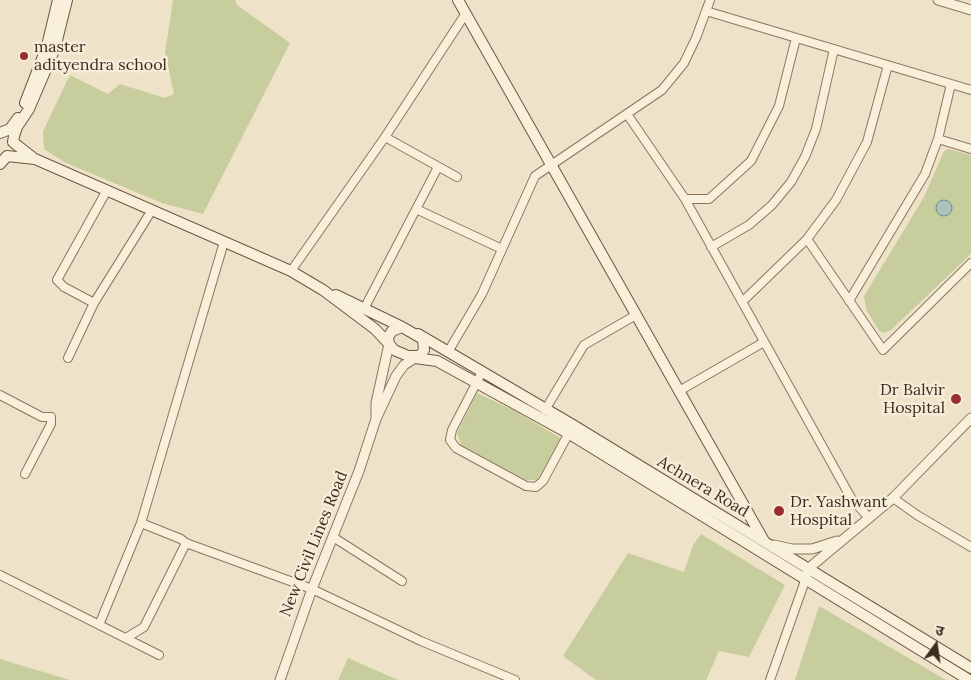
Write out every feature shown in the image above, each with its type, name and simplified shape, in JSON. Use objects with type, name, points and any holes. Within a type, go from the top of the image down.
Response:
[{"type":"main road","points":[[0,133],[10,129],[18,118],[47,46],[58,0]]},
{"type":"main road","points":[[0,164],[4,156],[13,149],[17,127],[29,109],[56,48],[66,0]]},
{"type":"main road","points":[[458,0],[764,541]]},
{"type":"main road","points":[[0,133],[9,136],[13,142],[35,159],[291,271],[323,290],[375,329],[394,350],[415,358],[422,353],[425,346],[423,339],[418,334],[365,307],[323,290]]},
{"type":"main road","points":[[4,156],[35,159]]},
{"type":"main road","points":[[389,344],[389,334],[395,329],[402,327]]},
{"type":"main road","name":"Achnera Road","points":[[418,334],[448,352],[480,377],[764,541],[808,573],[969,680]]},
{"type":"main road","name":"Achnera Road","points":[[415,358],[437,361],[480,377],[545,410],[571,429],[808,573],[971,668]]},
{"type":"street","points":[[448,352],[482,294],[535,176],[662,90],[684,63],[710,0]]},
{"type":"street","points":[[938,0],[971,10]]},
{"type":"street","points":[[706,11],[971,90]]},
{"type":"street","points":[[291,271],[385,137],[466,13]]},
{"type":"street","points":[[685,199],[709,199],[751,161],[779,106],[796,38]]},
{"type":"street","points":[[711,247],[749,224],[772,205],[791,182],[805,157],[816,129],[834,49]]},
{"type":"street","points":[[742,302],[807,239],[836,200],[867,142],[888,65]]},
{"type":"street","points":[[849,301],[925,174],[938,139],[950,84]]},
{"type":"street","points":[[627,114],[685,199],[851,498],[869,518]]},
{"type":"street","points":[[385,137],[457,177]]},
{"type":"street","points":[[938,139],[971,149]]},
{"type":"street","points":[[365,307],[438,167]]},
{"type":"street","points":[[94,303],[64,287],[57,280],[107,190]]},
{"type":"street","points":[[416,209],[502,249]]},
{"type":"street","points":[[68,358],[94,303],[152,210]]},
{"type":"street","points":[[807,239],[883,350],[971,263]]},
{"type":"street","points":[[98,625],[142,523],[224,242]]},
{"type":"street","points":[[545,410],[584,345],[636,315]]},
{"type":"street","points":[[679,391],[764,342]]},
{"type":"street","points":[[376,419],[376,403],[389,344]]},
{"type":"street","points":[[376,419],[396,376],[404,365],[415,358]]},
{"type":"street","points":[[480,377],[452,430],[450,440],[456,448],[526,486],[536,487],[543,481],[571,429]]},
{"type":"street","points":[[0,395],[42,417],[51,417],[51,424],[25,474]]},
{"type":"street","points":[[770,680],[808,573],[892,498],[971,418]]},
{"type":"street","name":"New Civil Lines Road","points":[[280,680],[312,589],[359,471],[376,419]]},
{"type":"street","points":[[892,498],[970,544]]},
{"type":"street","points":[[142,523],[181,539],[186,543],[312,589],[421,641],[515,680]]},
{"type":"street","points":[[332,537],[402,581]]},
{"type":"street","points":[[764,541],[780,548],[812,549],[846,538]]},
{"type":"street","points":[[126,638],[144,627],[186,543]]},
{"type":"street","points":[[0,575],[159,656]]},
{"type":"green space","points":[[173,0],[235,0],[237,5],[290,43],[203,214],[162,203],[66,163],[44,149],[43,131],[70,75],[108,94],[120,84],[165,98],[174,94],[165,53]]},
{"type":"green space","points":[[948,149],[971,155],[971,254],[891,330],[885,333],[879,331],[866,309],[864,296],[924,197],[944,151]]},
{"type":"green space","points":[[477,393],[515,411],[562,439],[538,480],[526,480],[461,445],[457,433]]},
{"type":"green space","points":[[701,534],[785,585],[749,657],[719,651],[706,680],[596,680],[563,656],[628,553],[684,572],[693,545]]},
{"type":"green space","points":[[819,606],[946,680],[795,680]]},
{"type":"green space","points":[[348,658],[398,680],[338,680]]},
{"type":"green space","points":[[0,659],[70,680],[0,680]]},
{"type":"water","points":[[944,200],[950,202],[952,208],[950,214],[944,216],[938,214],[936,208],[938,202]]},
{"type":"place","name":"master adityendra school","points":[[24,56]]},
{"type":"place","name":"Dr Balvir Hospital","points":[[956,399]]},
{"type":"place","name":"Dr. Yashwant Hospital","points":[[779,511]]}]
